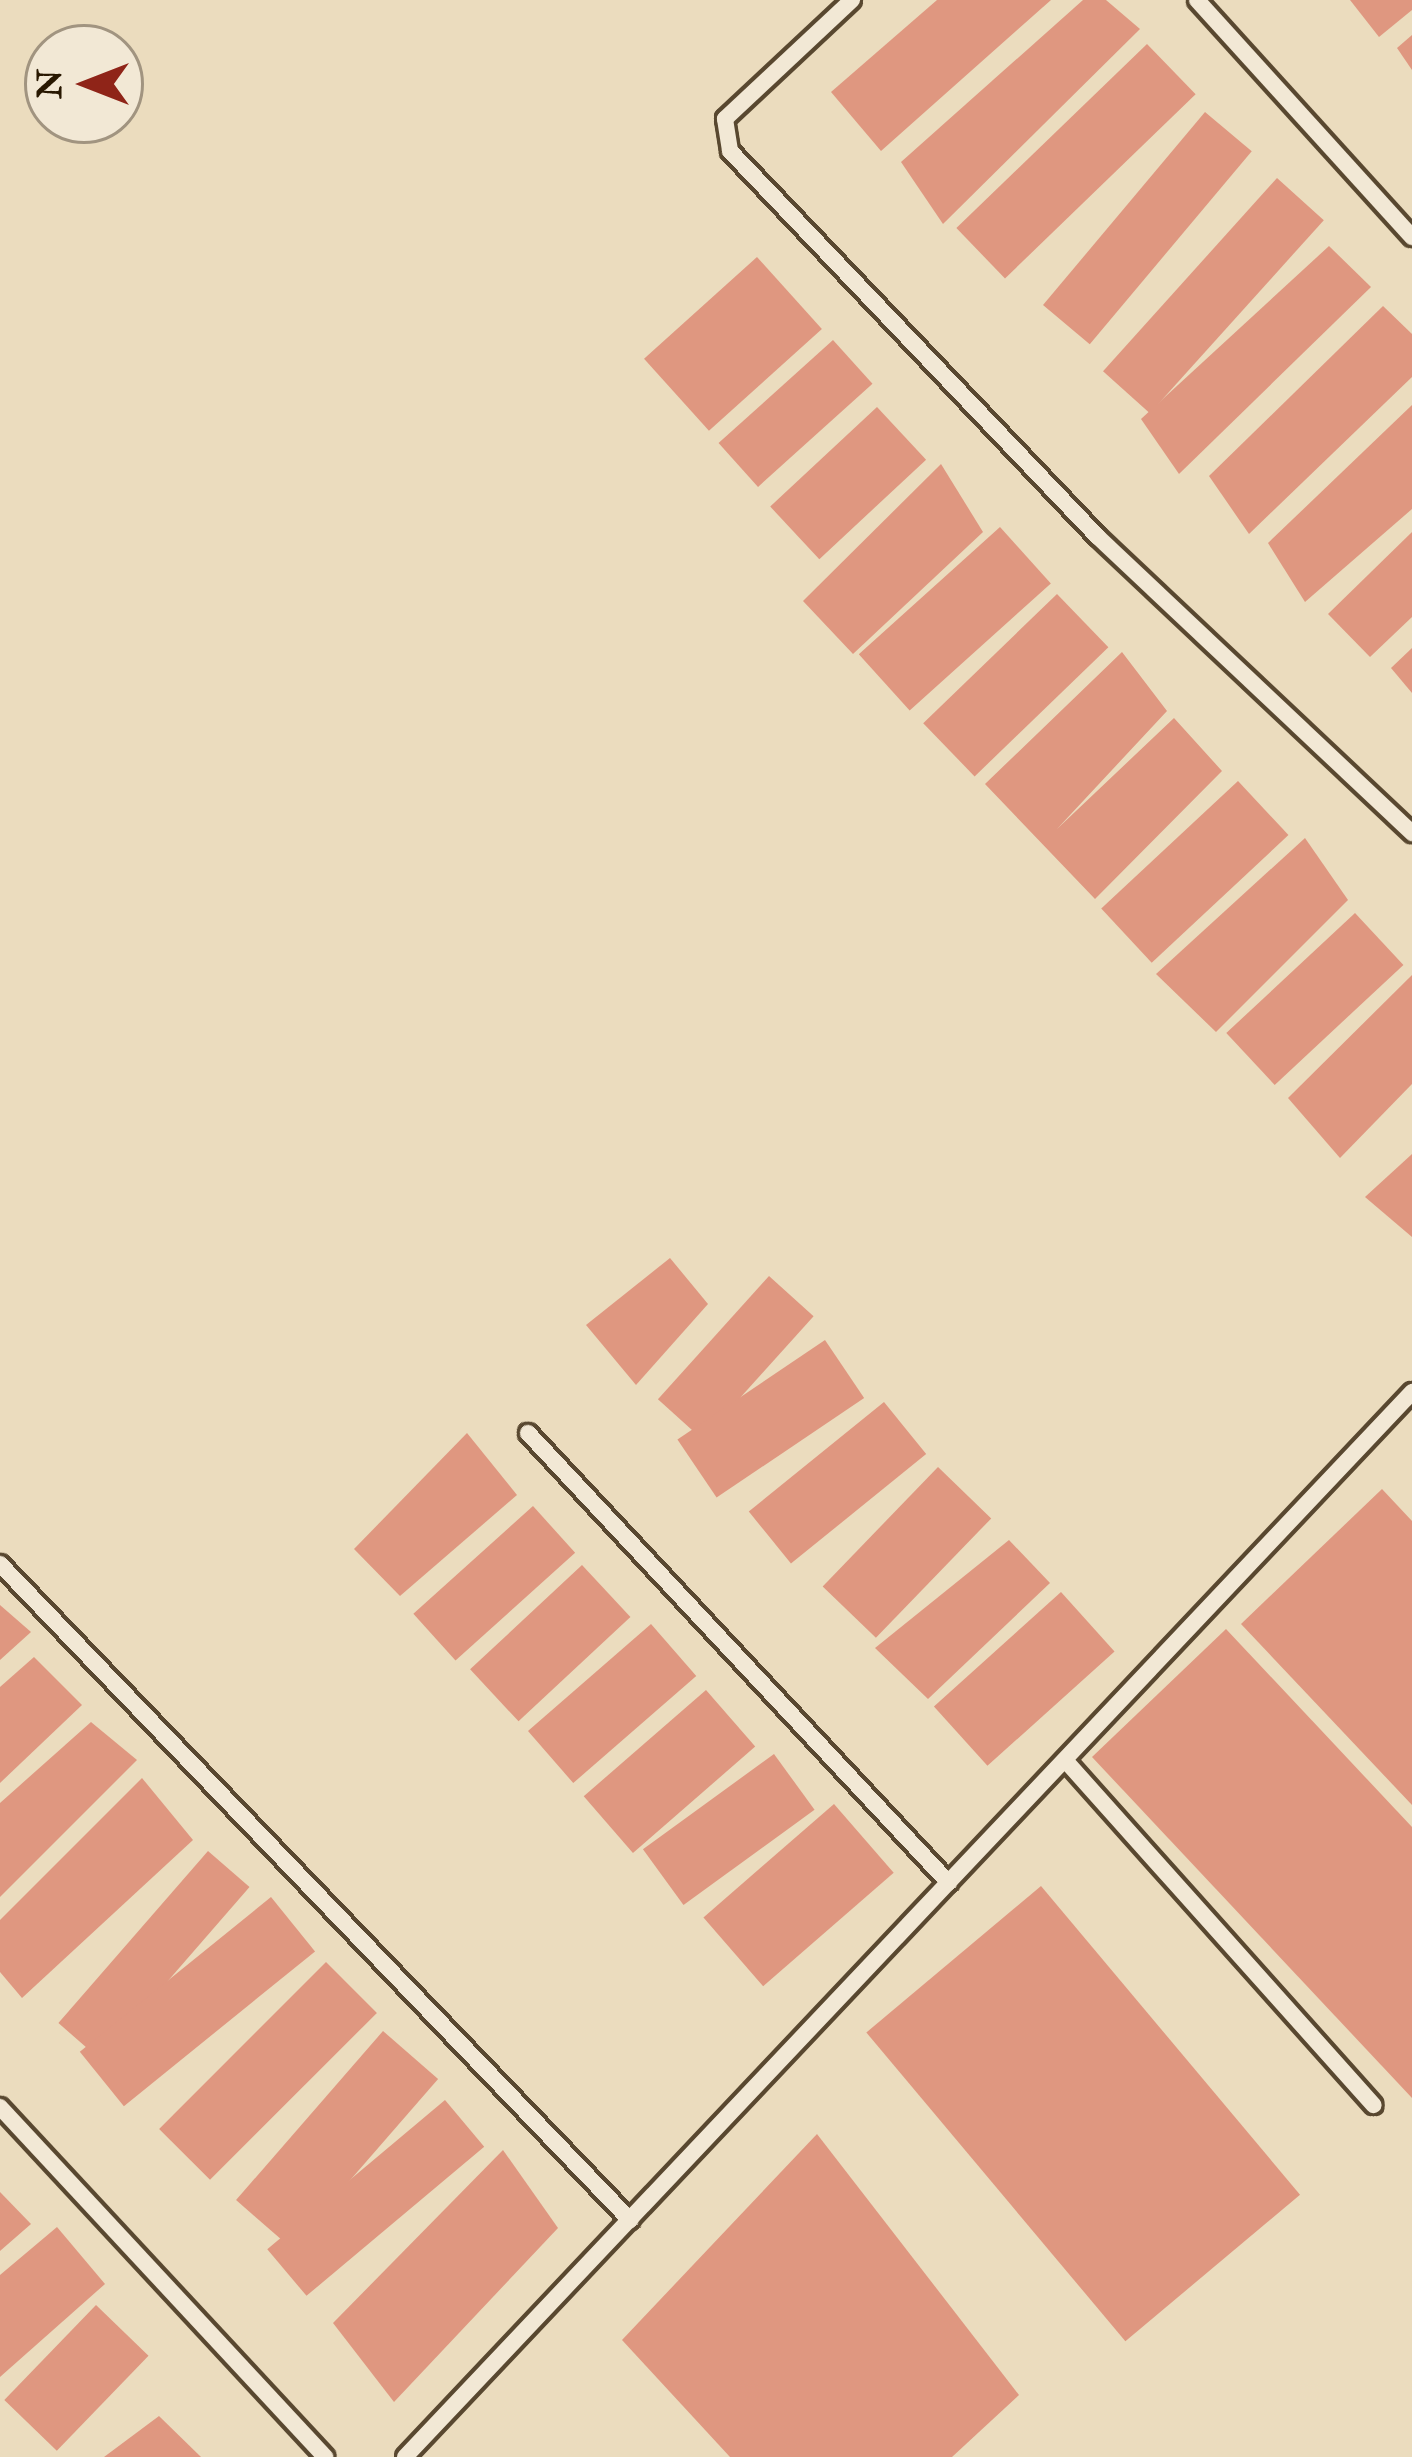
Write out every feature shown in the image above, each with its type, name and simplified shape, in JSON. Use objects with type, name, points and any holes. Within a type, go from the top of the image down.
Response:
[{"type":"lane","points":[[852,0],[725,119],[730,151],[1098,537],[1412,833]]},
{"type":"lane","points":[[1197,0],[1412,237]]},
{"type":"lane","points":[[406,2457],[1408,1404]]},
{"type":"lane","points":[[528,1432],[949,1883]]},
{"type":"lane","points":[[0,1564],[630,2220]]},
{"type":"lane","points":[[1065,1760],[1374,2105]]},
{"type":"lane","points":[[0,2107],[325,2457]]},
{"type":"building","points":[[937,0],[1051,0],[881,151],[831,92]]},
{"type":"building","points":[[1083,0],[1106,0],[1140,29],[943,224],[901,162]]},
{"type":"building","points":[[1350,0],[1412,0],[1412,10],[1379,37]]},
{"type":"building","points":[[1412,35],[1412,70],[1397,48]]},
{"type":"building","points":[[1147,44],[1196,94],[1005,278],[956,228]]},
{"type":"building","points":[[1205,112],[1252,151],[1090,344],[1043,305]]},
{"type":"building","points":[[1277,178],[1324,220],[1150,413],[1103,371]]},
{"type":"building","points":[[1329,246],[1371,287],[1179,474],[1141,419]]},
{"type":"building","points":[[757,257],[822,329],[709,431],[644,359]]},
{"type":"building","points":[[1383,306],[1412,334],[1412,377],[1249,534],[1209,476]]},
{"type":"building","points":[[833,340],[872,384],[758,487],[719,443]]},
{"type":"building","points":[[1412,405],[1412,509],[1305,602],[1268,543]]},
{"type":"building","points":[[877,407],[926,460],[819,559],[770,507]]},
{"type":"building","points":[[941,464],[983,532],[853,654],[803,601]]},
{"type":"building","points":[[1000,527],[1051,583],[910,711],[859,654]]},
{"type":"building","points":[[1412,532],[1412,617],[1370,657],[1328,614]]},
{"type":"building","points":[[1057,594],[1108,647],[975,776],[923,723]]},
{"type":"building","points":[[1412,648],[1412,693],[1391,668]]},
{"type":"building","points":[[1122,652],[1167,711],[1057,829],[1174,718],[1222,771],[1095,899],[985,784]]},
{"type":"building","points":[[1238,781],[1288,835],[1152,963],[1101,909]]},
{"type":"building","points":[[1305,838],[1348,900],[1216,1032],[1156,974]]},
{"type":"building","points":[[1355,913],[1403,965],[1275,1085],[1226,1033]]},
{"type":"building","points":[[1412,975],[1412,1084],[1340,1158],[1288,1098]]},
{"type":"building","points":[[1412,1154],[1412,1237],[1365,1197]]},
{"type":"building","points":[[670,1258],[708,1304],[636,1385],[586,1325]]},
{"type":"building","points":[[769,1276],[814,1316],[703,1440],[658,1399]]},
{"type":"building","points":[[825,1340],[864,1398],[717,1498],[677,1440]]},
{"type":"building","points":[[884,1402],[926,1454],[791,1564],[749,1512]]},
{"type":"building","points":[[467,1433],[517,1495],[400,1596],[354,1549]]},
{"type":"building","points":[[938,1467],[991,1518],[876,1638],[823,1586]]},
{"type":"building","points":[[1382,1489],[1412,1521],[1412,1805],[1241,1624]]},
{"type":"building","points":[[533,1506],[575,1553],[456,1661],[413,1614]]},
{"type":"building","points":[[1009,1540],[1050,1583],[928,1699],[875,1648]]},
{"type":"building","points":[[582,1565],[630,1617],[519,1721],[470,1669]]},
{"type":"building","points":[[1061,1592],[1115,1651],[987,1766],[934,1706]]},
{"type":"building","points":[[0,1605],[31,1632],[0,1660]]},
{"type":"building","points":[[651,1624],[696,1676],[573,1783],[528,1731]]},
{"type":"building","points":[[1226,1629],[1412,1827],[1412,2098],[1092,1757]]},
{"type":"building","points":[[34,1657],[82,1705],[0,1783],[0,1687]]},
{"type":"building","points":[[706,1690],[755,1747],[633,1853],[584,1796]]},
{"type":"building","points":[[91,1722],[137,1760],[0,1897],[0,1803]]},
{"type":"building","points":[[774,1754],[815,1810],[683,1905],[643,1849]]},
{"type":"building","points":[[142,1778],[193,1840],[22,1998],[0,1972],[0,1920]]},
{"type":"building","points":[[834,1804],[894,1873],[763,1986],[703,1917]]},
{"type":"building","points":[[208,1851],[250,1887],[100,2059],[58,2023]]},
{"type":"building","points":[[1041,1886],[1300,2195],[1125,2341],[866,2033]]},
{"type":"building","points":[[271,1897],[315,1951],[124,2106],[80,2052]]},
{"type":"building","points":[[326,1962],[377,2013],[210,2180],[159,2129]]},
{"type":"building","points":[[383,2031],[438,2079],[291,2248],[236,2200]]},
{"type":"building","points":[[445,2100],[484,2147],[306,2296],[267,2249]]},
{"type":"building","points":[[817,2134],[1019,2395],[952,2457],[730,2457],[622,2340]]},
{"type":"building","points":[[503,2150],[558,2228],[394,2402],[333,2323]]},
{"type":"building","points":[[0,2192],[31,2224],[0,2251]]},
{"type":"building","points":[[57,2227],[105,2284],[0,2377],[0,2275]]},
{"type":"building","points":[[96,2305],[149,2356],[57,2451],[4,2400]]},
{"type":"building","points":[[159,2416],[201,2457],[104,2457]]}]
